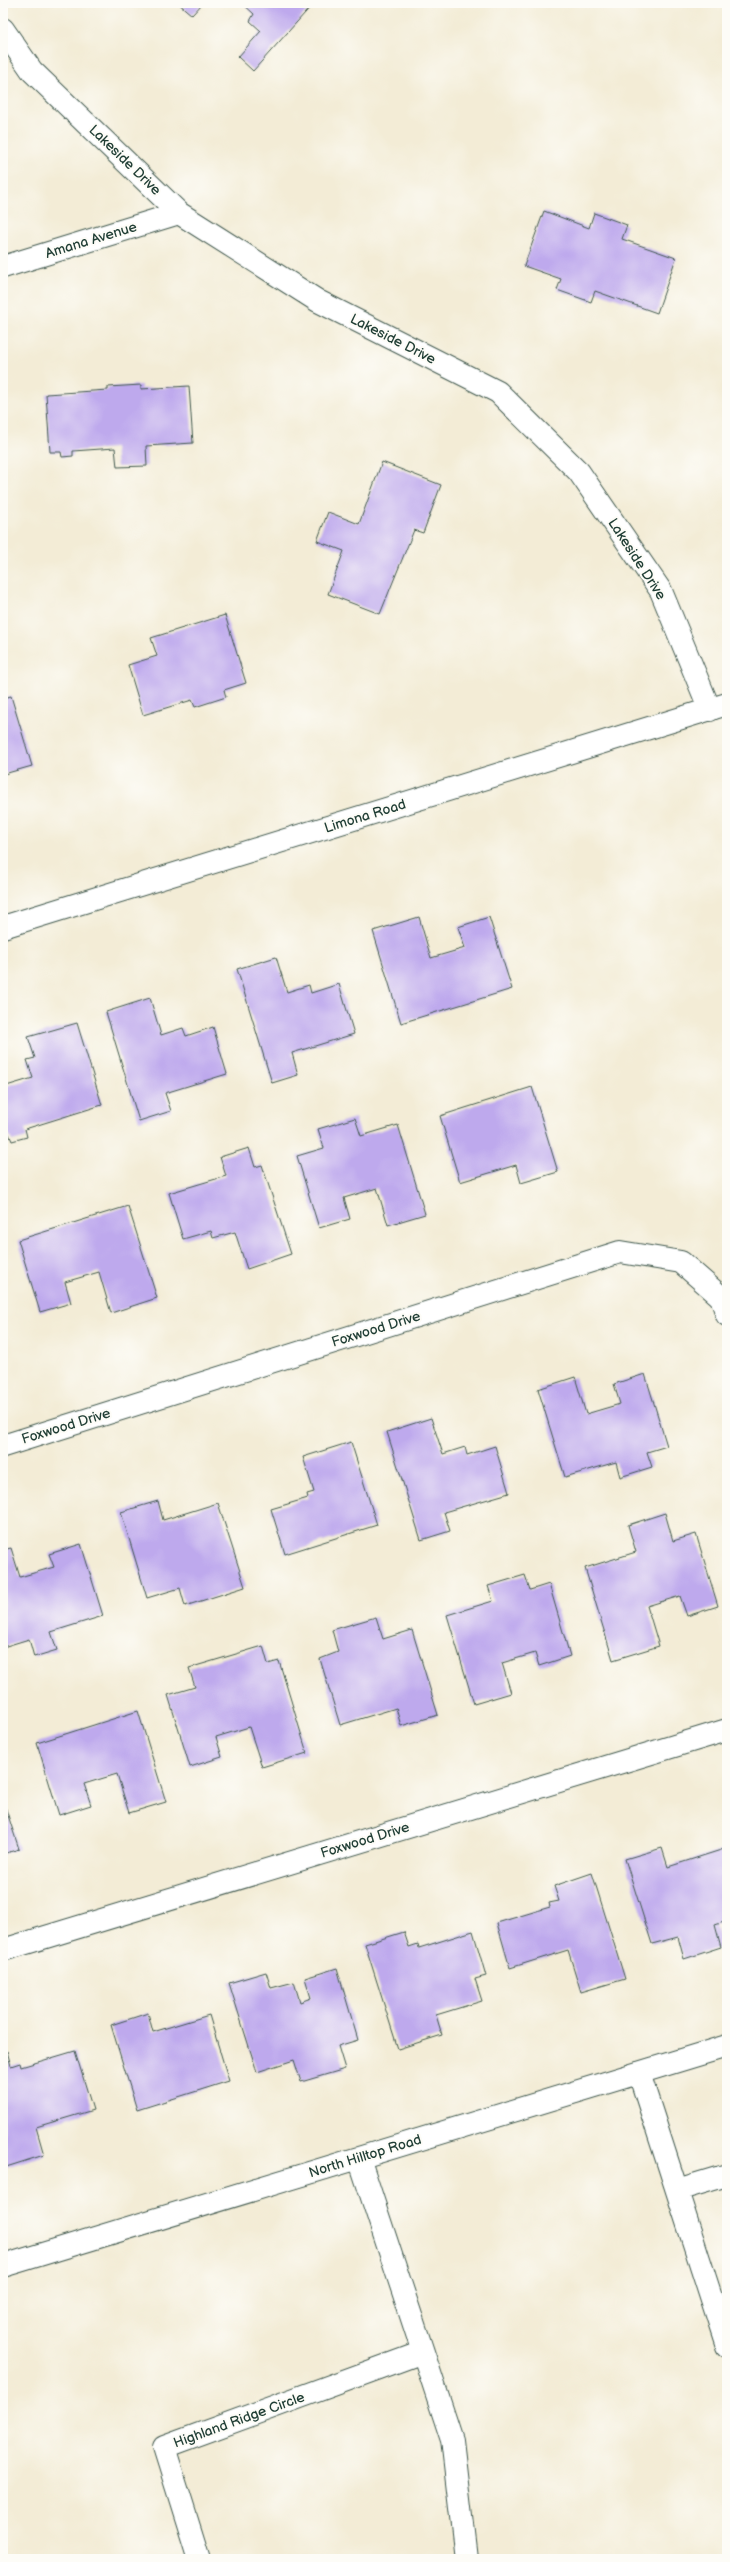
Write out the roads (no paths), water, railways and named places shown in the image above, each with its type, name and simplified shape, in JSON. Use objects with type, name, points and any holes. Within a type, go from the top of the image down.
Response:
[{"type":"street","name":"Lakeside Drive","points":[[3,29],[32,71],[179,213],[318,301],[498,392],[579,472],[661,591],[718,707]]},
{"type":"street","name":"Amana Avenue","points":[[3,267],[179,213]]},
{"type":"street","name":"Limona Road","points":[[3,928],[718,707]]},
{"type":"street","name":"Foxwood Drive","points":[[3,1446],[620,1252],[681,1262],[721,1297],[727,1315]]},
{"type":"street","name":"Foxwood Drive","points":[[3,1950],[727,1730]]},
{"type":"street","name":"North Hilltop Road","points":[[3,2266],[727,2046]]},
{"type":"street","points":[[639,2073],[727,2346]]},
{"type":"street","points":[[359,2158],[452,2440],[466,2559]]},
{"type":"street","points":[[677,2190],[727,2175]]},
{"type":"street","name":"Highland Ridge Circle","points":[[199,2559],[164,2448],[423,2352]]}]
